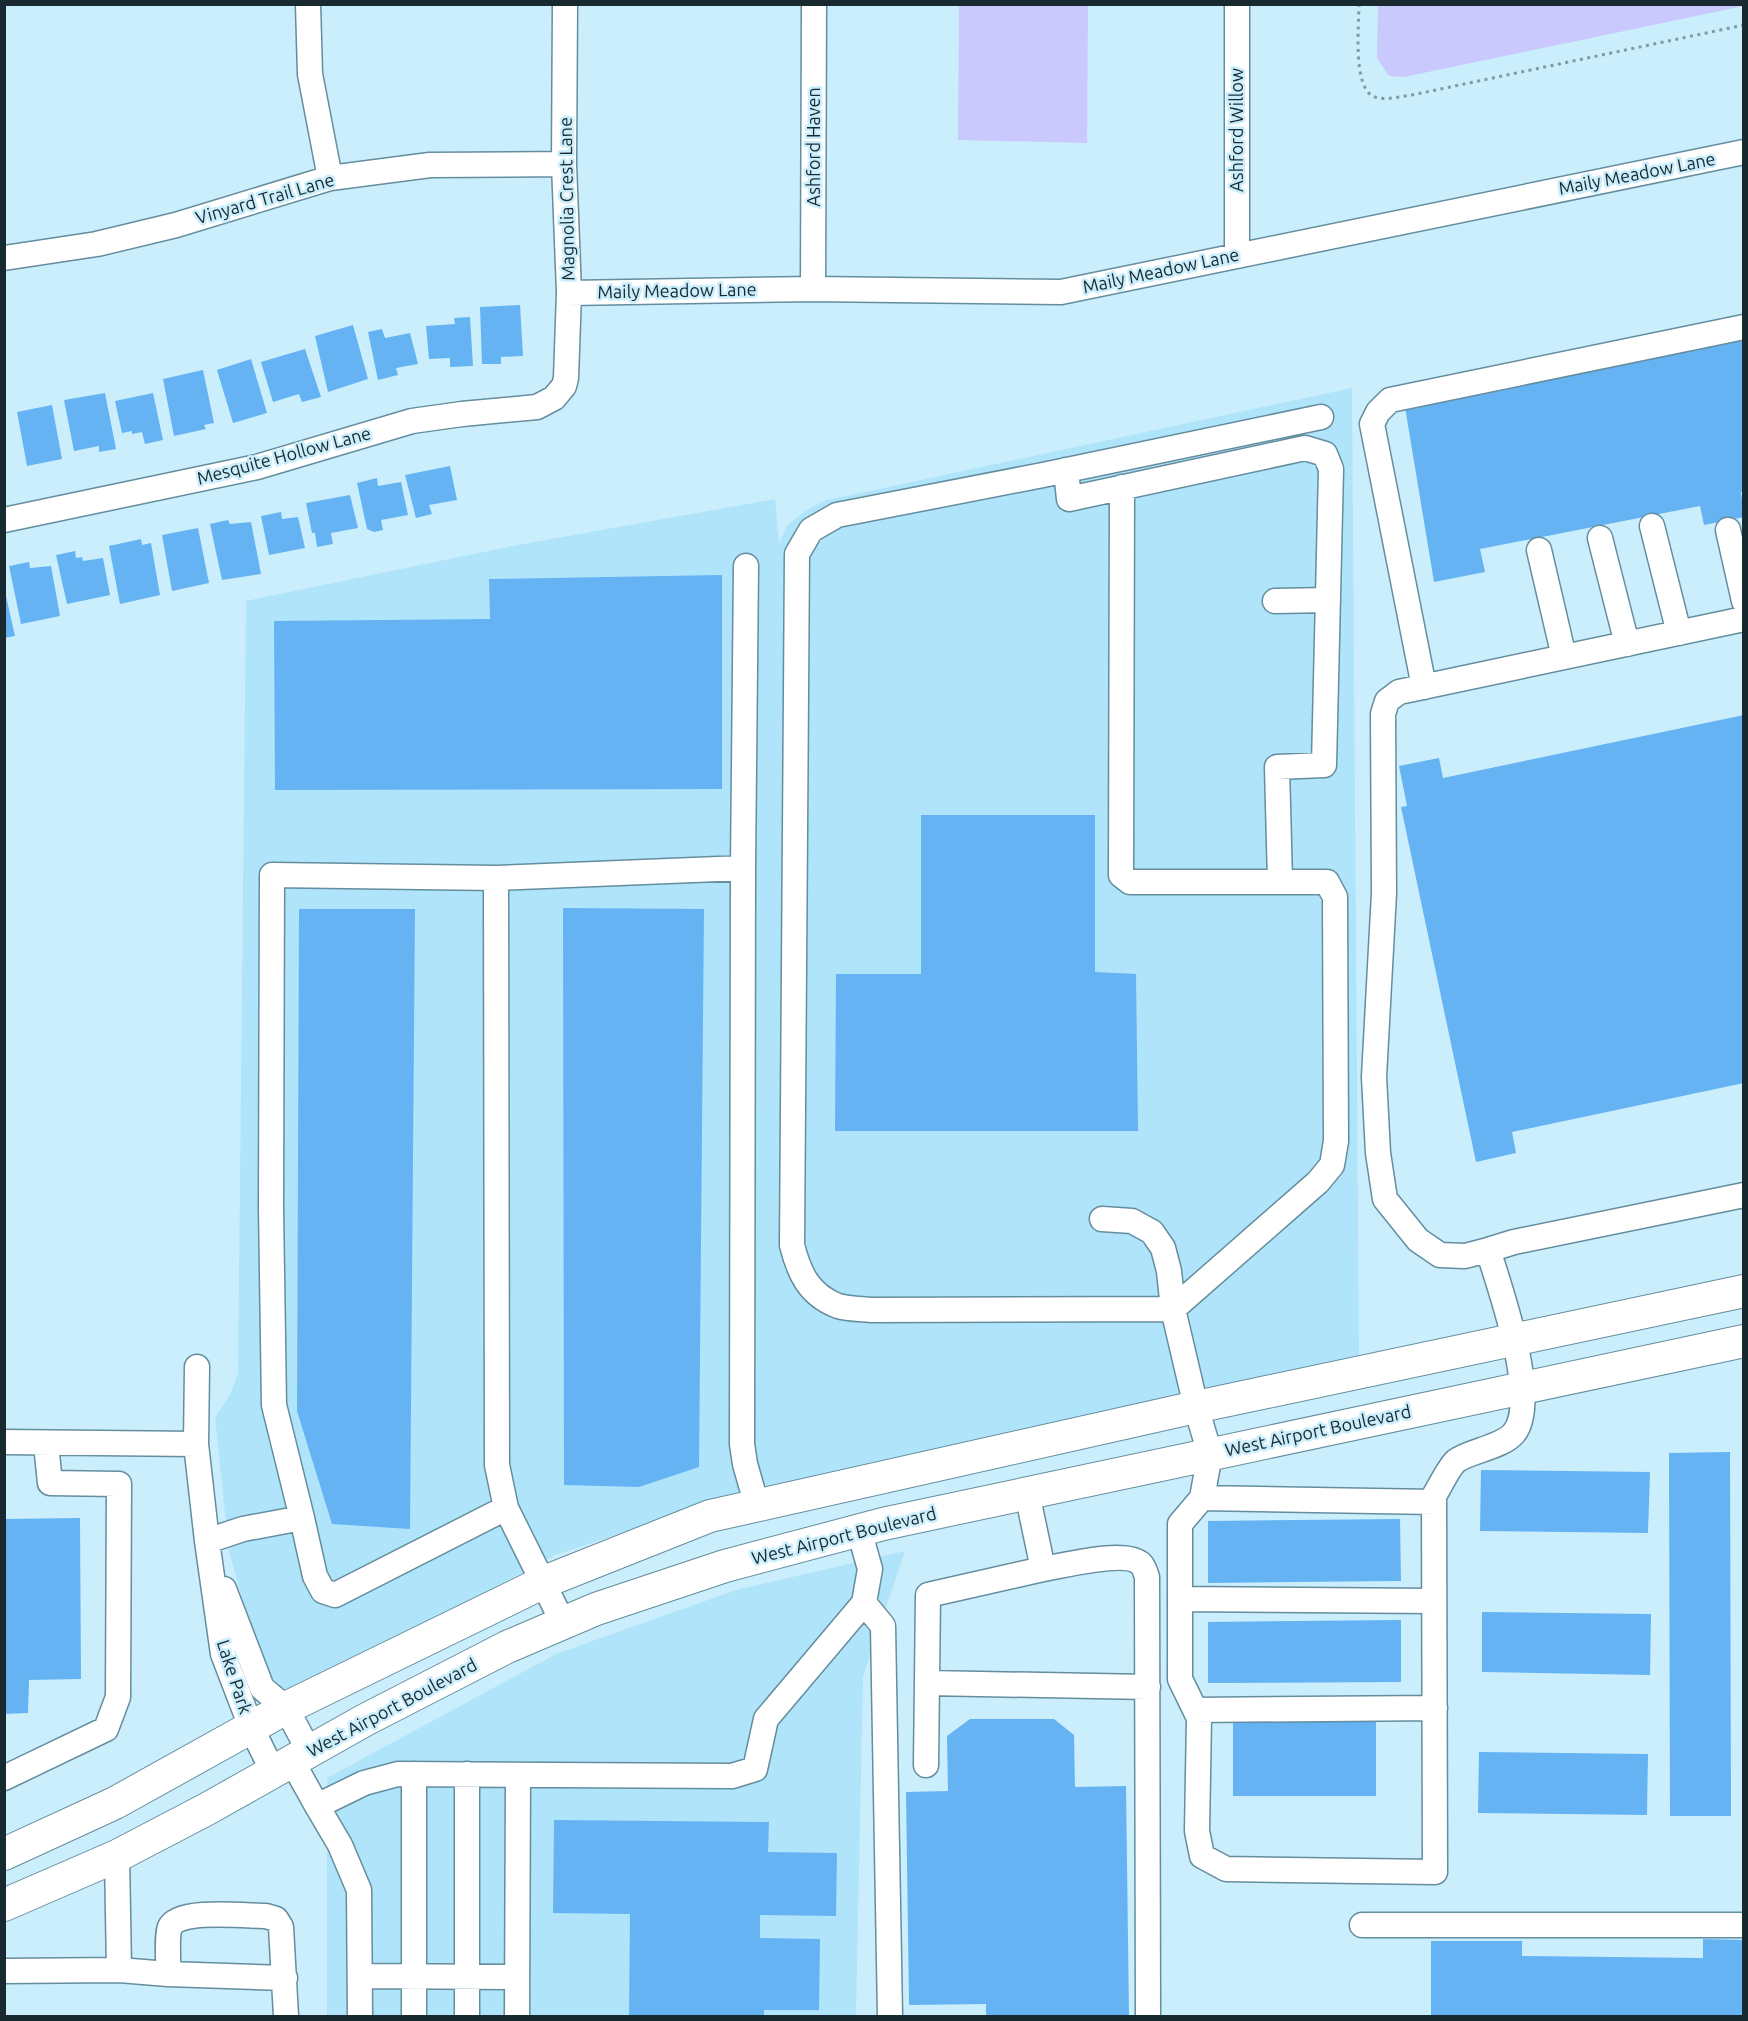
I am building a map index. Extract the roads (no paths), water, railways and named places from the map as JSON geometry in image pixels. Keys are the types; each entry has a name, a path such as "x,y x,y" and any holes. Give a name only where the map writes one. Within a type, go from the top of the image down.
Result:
{"main road":[{"path":"4,1854 115,1803 286,1708 544,1582 710,1516 1196,1407 1743,1291"},
{"name":"West Airport Boulevard","path":"4,1905 117,1856 364,1720 507,1647 596,1609 725,1566 858,1530 1743,1341"}],"street":[{"path":"308,4 310,74 330,178"},
{"name":"Magnolia Crest Lane","path":"559,392 566,378 569,293 564,164 565,4"},
{"name":"Ashford Haven","path":"813,289 814,4"},
{"name":"Ashford Willow","path":"1237,4 1237,255"},
{"name":"Maily Meadow Lane","path":"569,293 813,289 1061,292 1743,152"},
{"name":"Vinyard Trail Lane","path":"4,258 97,244 176,225 330,178 430,165 564,164"},
{"path":"1424,687 1372,424 1378,412 1390,399 1743,327"},
{"name":"Mesquite Hollow Lane","path":"4,520 257,467 412,421 537,407 548,402 559,392"},
{"path":"1122,487 1121,874 1130,882 1327,882 1335,897 1336,1142 1332,1165 1318,1182 1173,1309 871,1310 838,1306 814,1291 799,1271 792,1245 797,554 811,530 837,515 1321,417"},
{"path":"1066,470 1069,499 1305,448 1325,454 1330,469 1324,765 1277,767 1280,882"},
{"path":"1652,526 1679,633"},
{"path":"1728,530 1743,601"},
{"path":"1600,538 1627,644"},
{"path":"1539,550 1564,657"},
{"path":"746,566 742,868 742,1444 757,1506"},
{"path":"1275,601 1328,600"},
{"path":"1743,619 1399,692 1387,701 1383,714 1384,893 1374,1077 1378,1153 1384,1198 1418,1240 1440,1255 1465,1256 1514,1242 1743,1195"},
{"path":"506,1508 336,1595 323,1591 315,1576 274,1405 271,1207 272,875 496,878 742,868"},
{"path":"496,878 497,1465 506,1508 563,1623"},
{"path":"1102,1219 1132,1221 1152,1232 1163,1248 1169,1271 1173,1309 1196,1407 1210,1454 1202,1498 1180,1524 1180,1679 1199,1718 1197,1831 1202,1856 1226,1869 1435,1872 1434,1496 1455,1461 1513,1435 1521,1418 1522,1388 1514,1338 1488,1250"},
{"name":"Lake Park","path":"197,1367 196,1444 223,1654 251,1727 291,1761"},
{"path":"4,1442 196,1444"},
{"path":"4,1778 106,1729 118,1697 119,1484 50,1484 46,1444"},
{"path":"1027,1493 1043,1569"},
{"path":"1202,1498 1434,1502"},
{"path":"207,1541 243,1529 302,1518"},
{"path":"317,1806 364,1783 398,1774 732,1776 755,1769 766,1719 864,1603 870,1569 858,1530"},
{"name":"Lake Park","path":"207,1541 262,1688 286,1708 291,1761"},
{"path":"926,1765 928,1595 1043,1569 1102,1559 1128,1558 1141,1564 1147,1577 1148,2016"},
{"path":"1180,1599 1434,1601"},
{"path":"864,1603 883,1626 890,2016"},
{"path":"927,1683 1148,1686"},
{"path":"1195,1710 1435,1708"},
{"path":"291,1761 340,1845 358,1890 360,2016"},
{"path":"414,1774 414,2016"},
{"path":"467,1774 467,2016"},
{"path":"517,2016 518,1775"},
{"path":"117,1856 119,1970"},
{"path":"168,1974 169,1929 173,1921 188,1915 266,1916 276,1919 281,1927 286,2016"},
{"path":"1362,1925 1743,1925"},
{"path":"4,1971 119,1970 285,1978"},
{"path":"360,1976 517,1977"}]}
